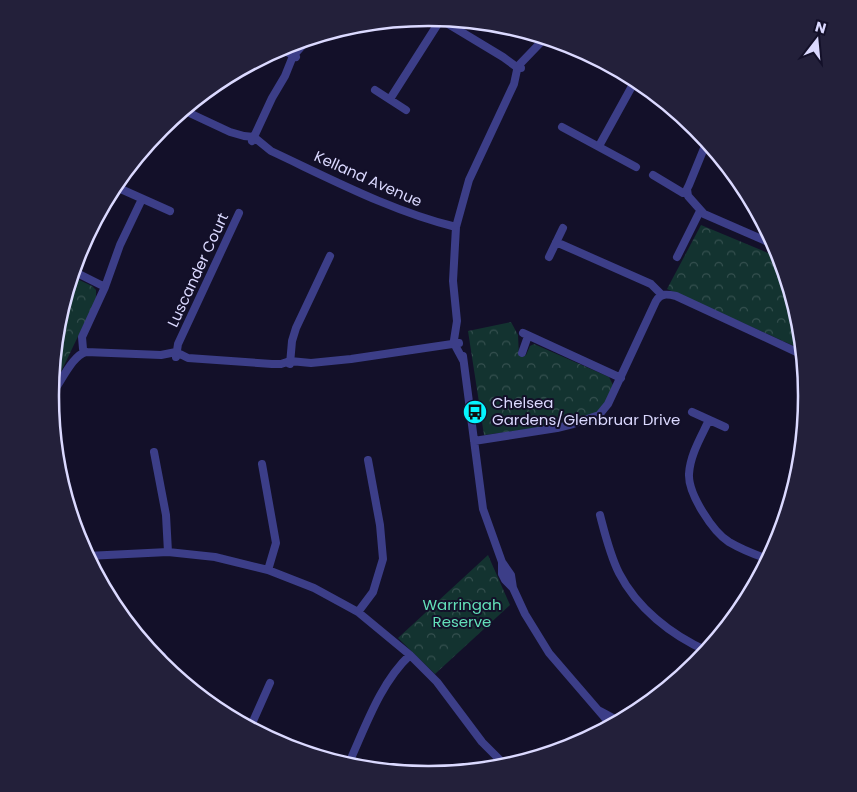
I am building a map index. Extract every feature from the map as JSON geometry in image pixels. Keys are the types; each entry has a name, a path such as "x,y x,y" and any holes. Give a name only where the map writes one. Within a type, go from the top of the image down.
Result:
{"street":[{"path":"390,99 435,26"},
{"path":"453,27 520,67"},
{"path":"540,44 530,60 520,67 518,81 514,84 469,180 456,227 453,281 457,343 463,360 484,509 502,562 504,577 513,588 525,614 549,653 606,720"},
{"path":"253,139 272,98 285,76 291,71 295,56 305,48"},
{"path":"290,53 295,56"},
{"path":"598,146 631,87"},
{"path":"375,90 406,110"},
{"name":"Kelland Avenue","path":"190,113 230,132 236,138 242,140 253,139 259,148 270,151 402,212 456,227"},
{"path":"562,126 636,167"},
{"path":"687,193 688,185 703,149"},
{"path":"653,176 687,193 700,211 708,217 764,240"},
{"path":"122,189 170,211"},
{"path":"85,350 84,331 105,287 120,245 142,198"},
{"path":"677,257 700,211"},
{"name":"Luscander Court","path":"177,354 181,339 239,213"},
{"path":"549,256 563,228"},
{"path":"556,242 650,284 662,295"},
{"path":"290,362 292,341 296,328 330,256"},
{"path":"79,274 105,287"},
{"path":"474,441 558,428 599,415 608,404 656,301 662,295 676,296 795,351"},
{"path":"522,353 526,335 621,378"},
{"path":"290,362 301,367 312,363 457,343"},
{"path":"60,383 68,369 85,350 148,355 161,359 177,354 193,362 202,359 263,364 278,368 290,362"},
{"path":"692,412 725,427"},
{"path":"709,420 694,452 689,472 689,482 694,495 718,534 730,542 762,556"},
{"path":"154,452 166,515 168,552"},
{"path":"358,612 372,592 383,560 380,525 368,460"},
{"path":"262,464 276,543 268,570"},
{"path":"600,514 606,538 620,574 633,593 661,623 680,638 699,647"},
{"path":"96,557 168,552 215,557 268,570 314,588 358,612 410,655 437,682 482,742 499,759"},
{"path":"351,758 384,689 410,655"},
{"path":"253,721 270,683"},
{"path":"600,711 611,717"}],"green space":[{"path":"701,225 769,254 786,300 795,346 667,289"},
{"path":"77,279 96,290 96,299 60,374 66,324"},
{"path":"511,322 518,335 519,356 526,355 530,346 534,344 609,377 613,385 602,409 591,416 562,424 484,435 468,331"},
{"name":"Warringah Reserve","path":"488,555 510,605 435,674 398,638"}],"place":[{"name":"Chelsea Gardens/Glenbruar Drive","path":"475,412"}]}
